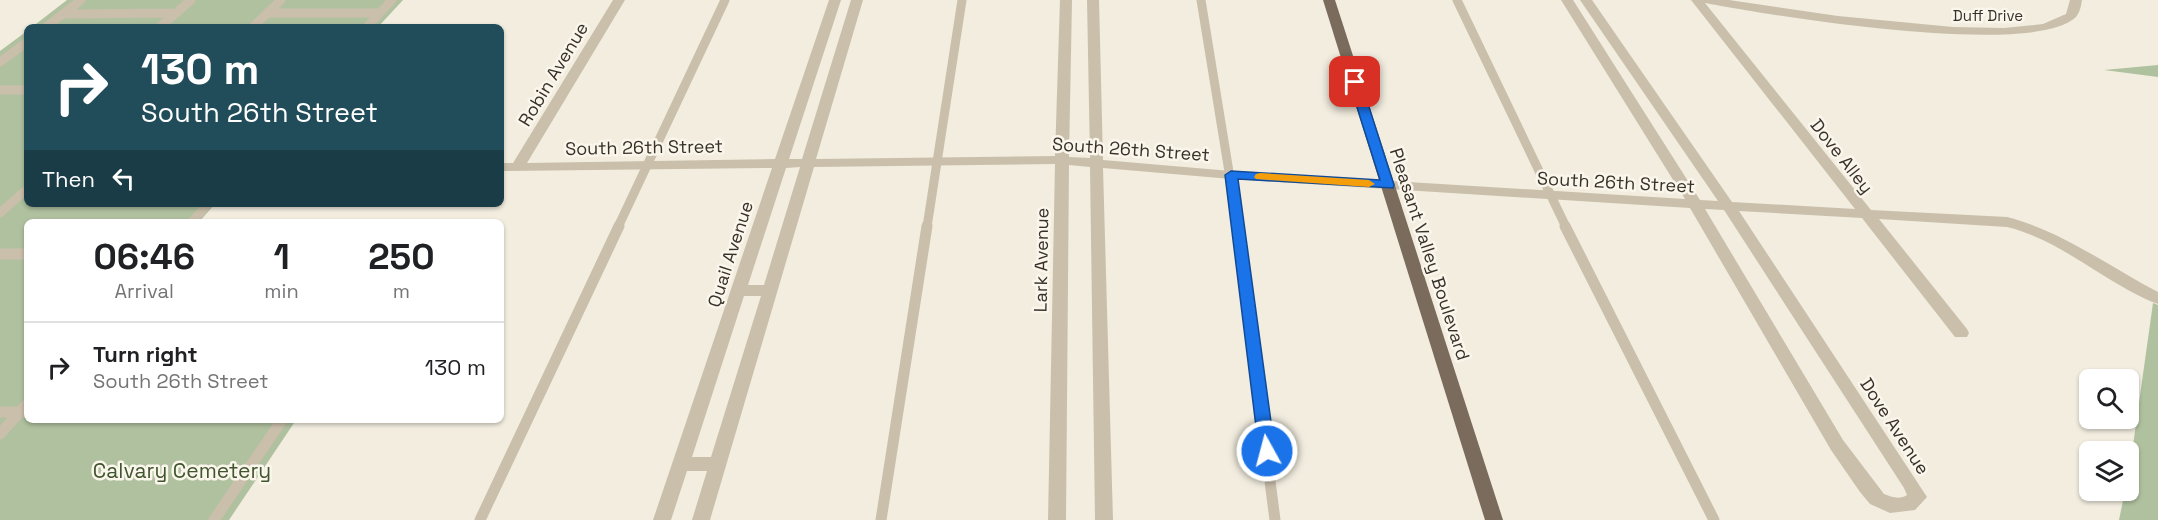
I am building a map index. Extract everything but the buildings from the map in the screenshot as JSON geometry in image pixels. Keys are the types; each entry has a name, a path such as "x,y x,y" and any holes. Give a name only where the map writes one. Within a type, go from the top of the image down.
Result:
{"main road":[{"name":"Pleasant Valley Boulevard","path":"1329,0 1494,520"}],"street":[{"name":"Robin Avenue","path":"518,166 619,0"},
{"name":"Quail Avenue","path":"662,520 835,0"},
{"path":"701,520 857,0"},
{"name":"Lark Avenue","path":"1057,520 1061,160 1066,0"},
{"path":"1093,0 1104,520"},
{"name":"Dove Avenue","path":"1567,0 1695,204 1837,445 1877,499 1890,505 1908,506 1918,497 1728,206 1586,0"},
{"name":"Dove Alley","path":"1697,0 1961,333"},
{"name":"Duff Drive","path":"1707,0 1889,26 1964,31 2019,30 2057,24 2069,18 2075,10 2076,0"},
{"path":"819,47 843,47"},
{"name":"South 26th Street","path":"504,166 1061,160 1231,175 1550,196 2007,222 2033,227 2051,236 2109,273 2158,299"},
{"path":"738,291 770,290"},
{"path":"681,464 718,464"}],"lane":[{"path":"50,24 81,0"},
{"path":"163,24 191,0"},
{"path":"256,24 281,0"},
{"path":"370,24 392,0"},
{"path":"480,520 556,354 725,0"},
{"path":"881,520 962,0"},
{"path":"1201,0 1231,175 1275,520"},
{"path":"1457,0 1550,196 1714,520"},
{"path":"64,14 175,13"},
{"path":"267,13 380,13"},
{"path":"0,62 24,44"},
{"path":"0,90 24,90"},
{"path":"0,213 24,192"},
{"path":"195,219 205,207"},
{"path":"0,254 24,255"},
{"path":"0,412 24,409"},
{"path":"0,434 24,410"},
{"path":"214,520 280,423"}],"green space":[{"path":"67,0 403,0 381,24 36,24"},
{"name":"Calvary Cemetery","path":"24,33 24,207 212,207 202,219 24,219 24,423 294,423 229,520 0,520 0,51"},
{"path":"2158,65 2158,77 2104,70"},
{"path":"2153,303 2158,305 2158,520 2119,520 2123,501 2139,501 2139,441 2134,441 2135,429 2139,429 2139,403"}],"slow traffic":[{"path":"1260,177 1369,184"}],"route":[{"path":"1267,451 1231,175 1388,185 1355,82"}]}
